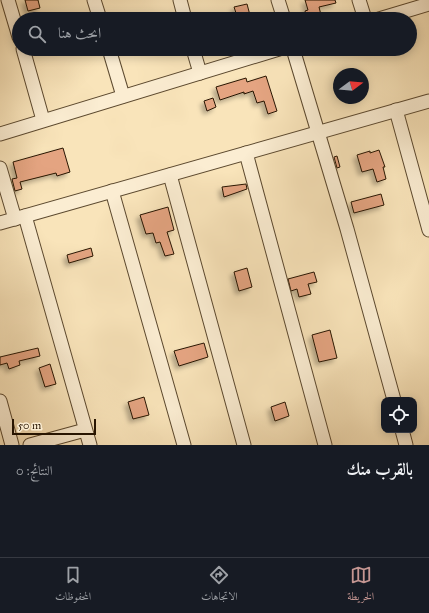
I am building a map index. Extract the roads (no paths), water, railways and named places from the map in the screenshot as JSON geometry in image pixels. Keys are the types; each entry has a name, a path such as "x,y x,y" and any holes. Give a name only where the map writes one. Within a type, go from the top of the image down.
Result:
{"street":[{"path":"8,0 12,13"},
{"path":"94,0 98,12"},
{"path":"180,0 183,12"},
{"path":"278,0 282,12"},
{"path":"359,0 363,12"},
{"path":"402,12 429,4"},
{"path":"25,56 43,120"},
{"path":"111,56 123,96"},
{"path":"195,56 200,73"},
{"path":"0,134 256,56"},
{"path":"295,56 347,229 393,397"},
{"path":"0,223 429,101"},
{"path":"396,110 429,230"},
{"path":"246,153 325,445"},
{"path":"0,168 20,218 90,445"},
{"path":"170,175 244,445"},
{"path":"112,191 184,445"},
{"path":"0,400 12,445"},
{"path":"30,445 85,430"},
{"path":"403,433 406,445"}]}
